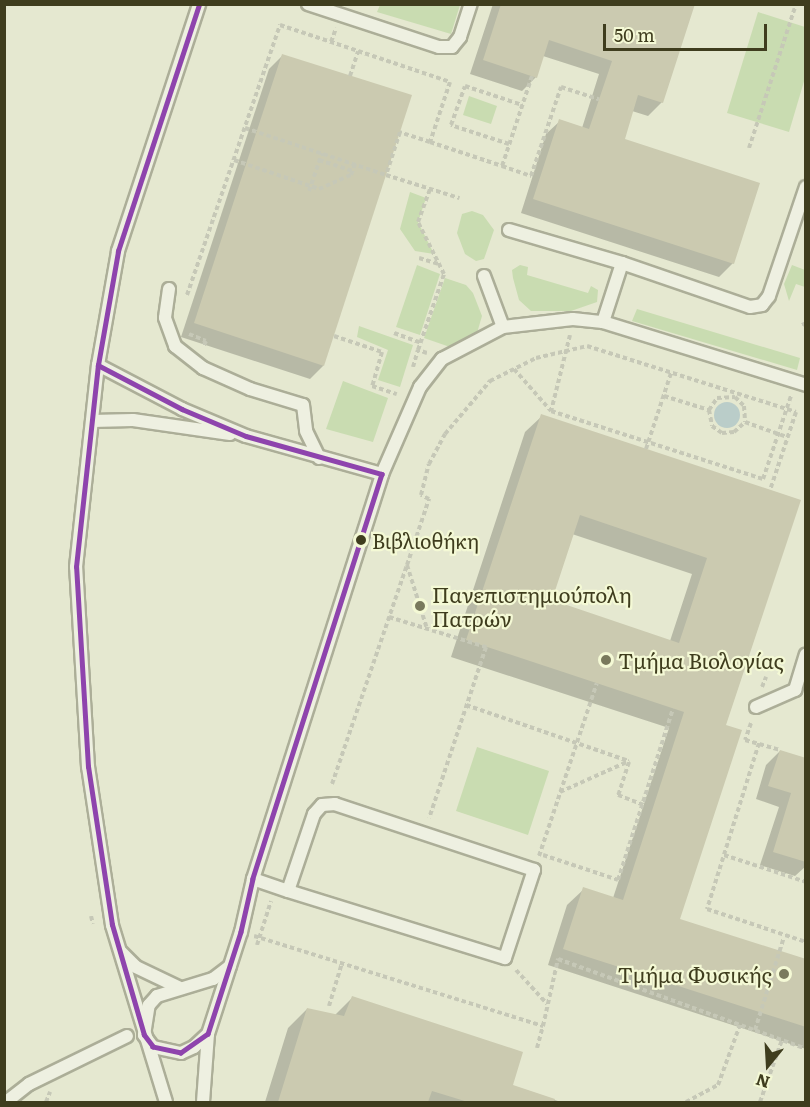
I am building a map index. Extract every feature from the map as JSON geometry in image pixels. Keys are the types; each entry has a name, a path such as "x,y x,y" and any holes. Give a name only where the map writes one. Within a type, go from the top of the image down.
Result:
{"lane":[{"path":"166,1102 112,925 88,767 80,666 76,567 98,365 118,251 199,4"},
{"path":"308,4 333,9 439,48 452,46 460,37 471,4"},
{"path":"508,230 622,263 750,307 762,305 770,296 806,187"},
{"path":"603,322 622,263"},
{"path":"484,276 503,327"},
{"path":"169,289 165,318 175,346 203,368 250,389 303,405 306,431 319,458"},
{"path":"203,1102 208,1034 241,932 253,879 382,474 420,387 442,359 503,327 573,319 603,322 802,383"},
{"path":"98,365 182,409 246,436 382,474"},
{"path":"92,421 133,420 246,436"},
{"path":"756,707 795,690 806,655"},
{"path":"253,879 288,891 505,958 534,870 334,804 322,805 314,814 288,891"},
{"path":"120,951 136,968 178,987"},
{"path":"208,1034 194,1047 181,1053 153,1047 144,1035 149,1005 157,996 178,987 213,979 230,966"},
{"path":"6,1102 29,1084 127,1036"}],"path":[{"path":"749,148 796,4"},
{"path":"186,299 280,25 450,82 430,142"},
{"path":"331,42 334,33"},
{"path":"350,76 358,51"},
{"path":"502,166 532,76"},
{"path":"509,144 451,125 465,86 522,105"},
{"path":"386,175 400,132 531,176 561,87 599,99"},
{"path":"244,128 459,198"},
{"path":"310,188 322,153"},
{"path":"234,160 318,189 351,175 355,164"},
{"path":"319,160 352,171"},
{"path":"412,369 444,274 418,222 430,189"},
{"path":"419,258 439,265"},
{"path":"551,411 573,319"},
{"path":"394,333 421,343"},
{"path":"334,336 382,352 372,386 397,394"},
{"path":"332,784 429,499 422,495 429,464 445,434 489,381 514,369 587,346 786,410 796,411 770,490"},
{"path":"418,350 442,359"},
{"path":"514,369 551,411 764,479 786,410 802,383"},
{"path":"646,449 671,373"},
{"path":"664,396 709,410"},
{"path":"735,397 744,406 745,422 734,432 722,433 712,426 709,410 717,398 735,397"},
{"path":"745,422 787,437"},
{"path":"407,565 427,629"},
{"path":"389,617 486,647 424,834"},
{"path":"534,870 597,683"},
{"path":"466,705 629,761"},
{"path":"540,854 618,880 673,709"},
{"path":"759,743 707,909 806,942"},
{"path":"629,761 618,795 644,805"},
{"path":"560,792 629,761"},
{"path":"724,855 806,882"},
{"path":"256,948 275,886"},
{"path":"241,932 543,1026"},
{"path":"755,1030 784,936"},
{"path":"505,958 548,1004"},
{"path":"537,1048 558,959 806,1049"},
{"path":"329,1006 342,963"},
{"path":"686,1102 718,1085 740,1025"},
{"path":"760,1102 782,1040"}],"green space":[{"path":"380,4 460,5 451,34 377,12"},
{"path":"758,12 805,27 805,78 789,132 727,113"},
{"path":"469,96 497,106 491,124 463,115"},
{"path":"410,192 426,198 418,222 434,254 415,251 400,229"},
{"path":"472,211 483,215 494,230 484,259 476,261 465,254 457,233 462,214"},
{"path":"417,265 440,274 420,335 396,327"},
{"path":"520,265 528,267 527,275 588,293 591,286 598,290 597,302 571,311 531,311 519,300 513,278 512,270"},
{"path":"792,265 805,270 805,287 796,284 789,301 784,284"},
{"path":"445,278 466,285 473,293 482,316 477,333 450,347 424,338"},
{"path":"637,309 800,358 797,370 632,321"},
{"path":"359,326 413,345 400,387 378,380 388,350 357,337"},
{"path":"343,381 388,398 373,442 326,429"},
{"path":"477,747 549,771 528,835 456,811"}],"shaded area":[{"path":"727,402 736,406 740,415 736,424 727,428 718,424 714,415 718,406"}],"building":[{"path":"501,4 695,4 663,103 638,95 625,139 760,183 734,264 533,199 559,119 589,129 612,61 549,40 537,78 483,60"},
{"path":"282,54 412,95 324,366 194,323"},
{"path":"541,414 801,500 726,725 742,730 680,919 806,959 806,1027 563,949 583,887 623,900 684,712 466,640","holes":["580,515 707,558 679,643 552,600"]},
{"path":"780,750 806,758 806,862 773,852 791,793 768,786"},
{"path":"352,996 523,1052 513,1085 555,1099 554,1102 468,1102 432,1091 428,1102 278,1102 307,1008 344,1016"}],"transit line":[{"path":"98,365 118,251 199,4"},
{"path":"98,365 182,409 246,436 382,474 253,879 241,932 208,1034 181,1053 153,1047 144,1035 112,925 88,767 76,567 98,365"}],"place":[{"name":"Βιβλιοθήκη","path":"361,540"},
{"name":"Πανεπιστημιούπολη Πατρών","path":"420,606"},
{"name":"Τμήμα Βιολογίας","path":"606,660"},
{"name":"Τμήμα Φυσικής","path":"784,974"}]}
